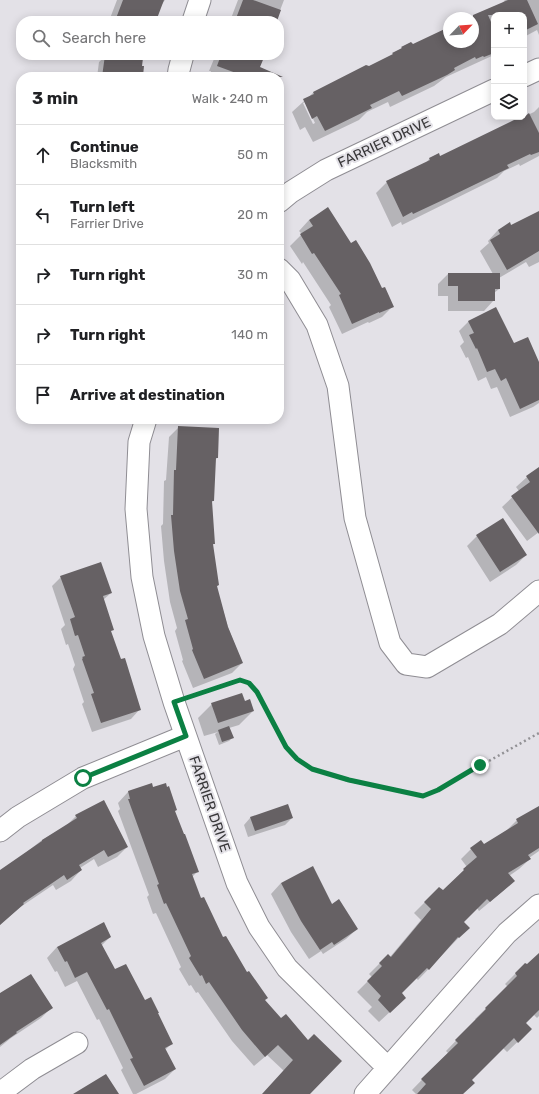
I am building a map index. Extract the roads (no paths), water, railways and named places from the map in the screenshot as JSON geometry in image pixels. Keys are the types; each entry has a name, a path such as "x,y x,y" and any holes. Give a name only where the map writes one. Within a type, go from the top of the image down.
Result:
{"street":[{"path":"195,16 200,0"},
{"path":"178,72 181,60"},
{"path":"527,75 539,69"},
{"name":"FARRIER DRIVE","path":"284,198 326,170 491,91"},
{"path":"284,274 290,280 317,325 338,386 355,518 390,643 406,664 426,667 500,624 539,591"},
{"name":"FARRIER DRIVE","path":"145,424 140,442 136,509 142,577 154,636 174,702 237,883 259,927 287,968 388,1068"},
{"path":"0,831 18,817 83,778 186,736"},
{"path":"365,1094 507,933 539,905"},
{"path":"0,1093 32,1068 78,1043"}]}
